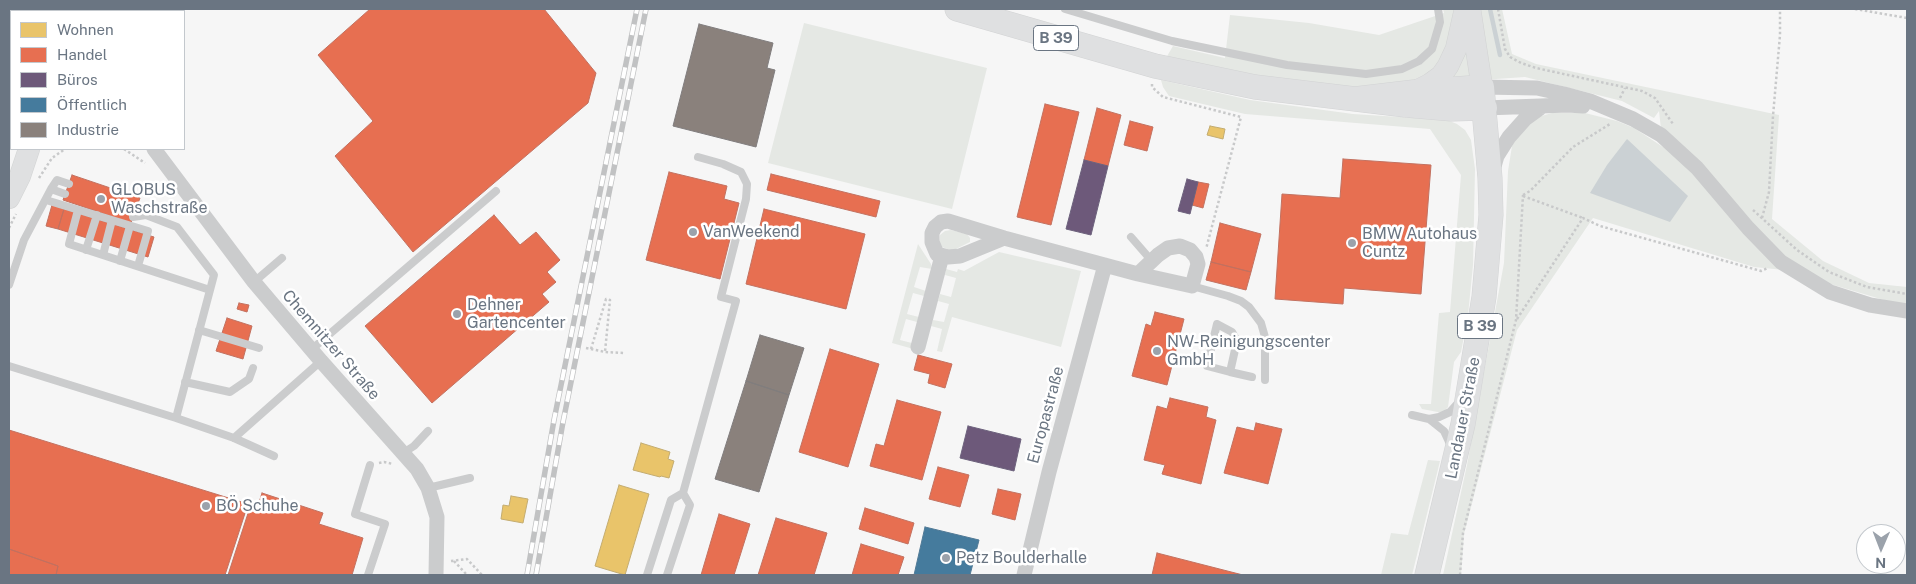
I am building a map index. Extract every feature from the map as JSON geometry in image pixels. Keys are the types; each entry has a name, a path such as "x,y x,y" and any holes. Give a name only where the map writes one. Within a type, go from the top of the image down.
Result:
{"main road":[{"name":"B 39","path":"957,9 1155,66 1255,87 1452,109 1484,98"},
{"path":"1414,92 1441,76 1448,66 1456,49 1465,9"},
{"path":"1470,9 1484,98"},
{"name":"B 39","path":"1355,99 1414,92 1484,98"},
{"name":"Landauer Straße","path":"1427,575 1453,472 1470,386 1478,342 1488,261 1491,216 1484,98"},
{"path":"9,198 20,176 29,150"},
{"path":"20,176 51,150"}],"street":[{"path":"1484,98 1537,88 1581,99 1634,118 1662,135 1697,168 1748,228 1781,262 1830,292 1870,306 1907,311"},
{"path":"1484,98 1543,106 1568,105 1615,111"},
{"path":"1490,178 1497,156 1509,137 1524,120 1543,106"},
{"name":"Chemnitzer Straße","path":"156,150 254,282 316,356 417,469 428,488 437,517 436,575"},
{"path":"1004,238 960,256 942,256 934,248 932,233 935,227 942,222 948,221 1138,274 1192,286 1198,264 1196,257 1190,250 1180,246 1168,248 1151,260 1138,274"},
{"path":"918,347 942,256"},
{"name":"Europastraße","path":"1024,575 1049,472 1105,265"}],"lane":[{"path":"1065,9 1172,42 1287,65 1366,74 1402,69 1419,61 1432,49 1440,22 1438,9"},
{"path":"648,575 671,500 683,493 736,301 721,296 746,199 747,184 741,172 723,164 698,157"},
{"path":"9,285 24,240 51,189 57,180 69,184"},
{"path":"51,189 65,194"},
{"path":"234,438 316,356 496,191"},
{"path":"46,200 148,231 138,266"},
{"path":"136,207 146,215 178,227 214,275 176,418"},
{"path":"78,210 69,244 210,290"},
{"path":"133,217 146,215"},
{"path":"86,250 96,216"},
{"path":"103,255 112,220"},
{"path":"120,260 130,226"},
{"path":"1131,237 1151,260"},
{"path":"254,282 282,258"},
{"path":"1192,286 1228,296 1249,307 1261,323 1265,337 1265,380"},
{"path":"1230,372 1237,341 1232,332 1217,324 1208,366 1230,372 1252,377"},
{"path":"199,330 259,348"},
{"path":"9,366 176,418 234,438 274,456"},
{"path":"185,382 230,392 249,379 253,368"},
{"path":"1412,415 1429,419 1450,412 1470,386"},
{"path":"1429,419 1447,436 1453,472"},
{"path":"403,452 414,446 428,430"},
{"path":"368,575 385,524 355,514 370,465"},
{"path":"428,488 470,478"},
{"path":"667,575 690,505 683,493"}],"path":[{"path":"1748,228 1762,218 1769,192 1780,35 1780,9"},
{"path":"1856,9 1907,18"},
{"path":"1155,66 1152,88 1162,97 1241,117 1208,246 1198,264"},
{"path":"1523,195 1530,191 1573,147 1609,125 1625,88"},
{"path":"1523,195 1600,226 1761,271 1781,262"},
{"path":"1460,575 1463,533 1516,320 1523,195"},
{"path":"1516,320 1583,218"},
{"path":"591,349 606,299 610,300 606,352"},
{"path":"586,348 624,353"},
{"path":"467,559 482,575"},
{"path":"454,561 467,575"}],"shaded area":[{"path":"1443,9 1502,9 1512,54 1536,64 1779,115 1772,219 1823,261 1869,283 1907,287 1907,307 1784,270 1754,267 1593,218 1517,330 1464,534 1461,575 1443,575 1467,465 1504,263 1508,171 1512,146 1521,129 1534,118 1552,113 1585,113 1617,121 1634,128 1663,147 1659,111 1654,118 1622,101 1525,77 1366,88 1306,85 1166,58 1173,46 1225,58 1230,15 1309,23 1379,35 1444,13"},
{"path":"804,23 987,68 952,209 768,163"},
{"path":"1161,80 1250,100 1353,114 1447,120 1465,130 1471,140 1475,169 1473,265 1468,315 1461,352 1454,362 1448,407 1443,413 1422,409 1419,404 1431,404 1439,313 1450,312 1461,175 1430,129 1245,114 1169,96"},
{"path":"1627,139 1688,196 1670,222 1590,193 1607,165"},
{"path":"951,230 967,234 970,242 954,250 942,247 939,242 940,235 945,231"},
{"path":"918,244 931,264 932,269 920,267 914,287 926,291 924,296 913,293 907,314 919,317 917,322 906,319 900,340 912,343 917,350 892,343"},
{"path":"999,252 1081,271 1061,347 952,317 942,352 937,351 942,329 931,326 933,320 944,322 949,304 938,301 940,294 951,297 956,278 945,275 946,269 957,272 958,269 964,271"},
{"path":"1428,460 1440,461 1412,575 1381,575 1391,533 1408,535"}],"building: Wohnen":[{"path":"1210,126 1225,129 1223,139 1207,135"},
{"path":"641,443 670,452 668,459 674,461 669,478 633,470"},
{"path":"619,485 649,494 625,575 595,566"},
{"path":"511,496 528,499 523,523 501,519 503,505 509,506"}],"building: Handel":[{"path":"91,9 135,10 92,10"},
{"path":"370,9 544,9 596,73 588,103 413,252 335,156 373,121 318,55"},
{"path":"1045,104 1079,112 1051,225 1017,217"},
{"path":"1097,108 1121,115 1108,166 1084,160"},
{"path":"1130,121 1153,127 1147,151 1124,145"},
{"name":"BMW Autohaus Cuntz","path":"1343,159 1431,165 1421,294 1344,288 1343,304 1275,299 1282,194 1340,198"},
{"name":"VanWeekend","path":"669,172 727,186 724,199 739,203 720,279 646,260"},
{"path":"771,174 880,201 876,217 767,190"},
{"name":"GLOBUS Waschstraße","path":"72,175 140,198 131,223 63,200"},
{"path":"1198,182 1209,184 1203,208 1192,205"},
{"path":"52,205 64,209 58,229 46,226"},
{"path":"64,209 154,237 148,257 58,229"},
{"path":"764,209 865,234 846,309 746,284"},
{"name":"Dehner Gartencenter","path":"494,215 520,245 536,232 560,260 547,272 556,282 542,294 549,302 432,403 365,326"},
{"path":"1220,223 1261,234 1251,272 1211,262"},
{"path":"1211,262 1251,272 1246,290 1206,280"},
{"path":"239,303 249,305 247,312 237,309"},
{"name":"NW-Reinigungscenter GmbH","path":"1155,312 1184,319 1167,385 1132,376 1146,324 1151,326"},
{"path":"227,318 252,326 243,359 216,351"},
{"path":"830,349 879,364 848,467 799,452"},
{"path":"918,355 952,364 945,388 928,383 930,374 914,370"},
{"path":"1170,398 1208,407 1206,417 1216,420 1201,484 1162,474 1165,465 1144,460 1157,406 1167,409"},
{"path":"897,400 941,412 922,480 870,466 876,444 884,446"},
{"path":"1256,423 1282,429 1268,484 1224,473 1237,427 1254,431"},
{"path":"9,430 248,504 225,575 56,575 58,566 9,549"},
{"path":"938,467 969,475 960,507 929,499"},
{"path":"998,489 1021,494 1015,520 992,514"},
{"path":"262,493 323,513 319,524 363,538 352,575 228,575 251,504 258,506"},
{"path":"865,508 914,523 908,544 859,529"},
{"path":"719,514 750,524 734,575 701,575"},
{"path":"776,518 827,533 814,575 758,575"},
{"path":"861,544 904,557 898,575 852,575"},
{"path":"9,549 58,566 56,575 9,575"},
{"path":"1157,553 1243,575 1152,575"}],"building: Büros":[{"path":"1084,160 1108,166 1091,235 1066,229"},
{"path":"1187,179 1198,182 1190,214 1178,211"},
{"path":"968,426 1021,439 1014,471 960,458"}],"building: Öffentlich":[{"name":"Petz Boulderhalle","path":"925,527 979,540 970,575 914,575"}],"building: Industrie":[{"path":"699,24 773,43 767,68 775,70 756,147 673,126"},
{"path":"760,335 804,348 789,395 746,381"},
{"path":"746,381 789,395 759,492 715,479"}],"waterway":[{"path":"1490,9 1500,55"}],"railway":[{"path":"527,575 554,420 637,9"},
{"path":"536,575 563,422 646,9"}],"place":[{"name":"GLOBUS Waschstraße","path":"101,199"},
{"name":"VanWeekend","path":"693,232"},
{"name":"BMW Autohaus Cuntz","path":"1352,243"},
{"name":"Dehner Gartencenter","path":"457,314"},
{"name":"NW-Reinigungscenter GmbH","path":"1157,351"},
{"name":"BÖ Schuhe","path":"206,506"},
{"name":"Petz Boulderhalle","path":"946,558"}]}
